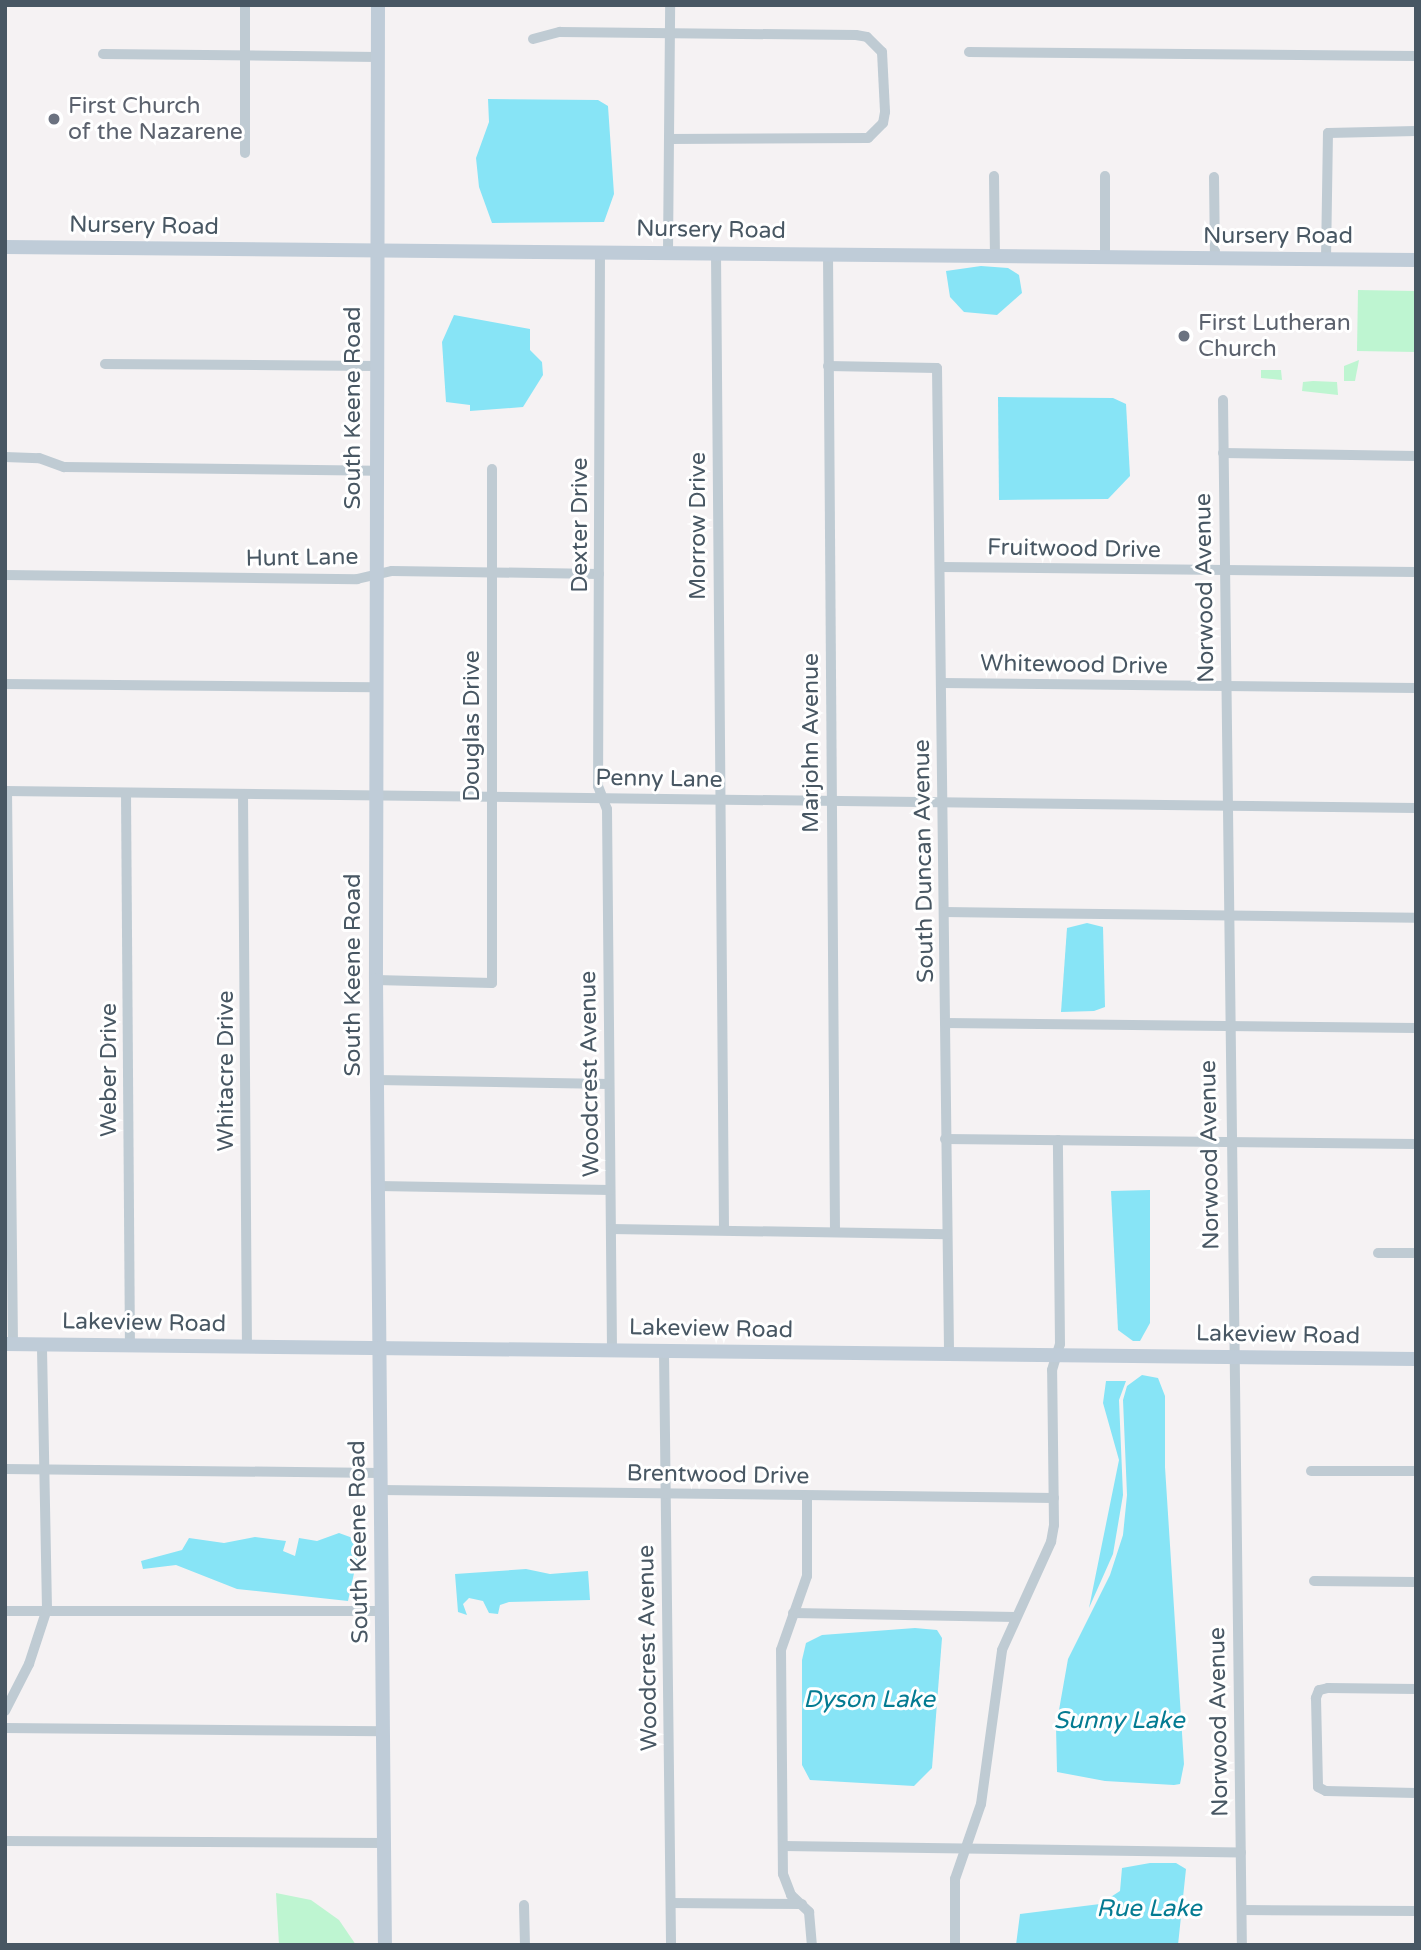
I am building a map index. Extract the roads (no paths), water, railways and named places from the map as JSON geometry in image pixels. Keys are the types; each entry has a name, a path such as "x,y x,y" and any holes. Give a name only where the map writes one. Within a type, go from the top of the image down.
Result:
{"street":[{"path":"245,5 245,153"},
{"name":"South Keene Road","path":"378,5 375,795 385,1945"},
{"path":"668,252 670,5"},
{"path":"533,39 560,32 856,35 877,44 884,61 883,123 877,131 855,141 669,139"},
{"path":"969,52 1416,56"},
{"path":"103,54 378,57"},
{"path":"1326,259 1328,133 1416,131"},
{"path":"994,176 995,256"},
{"path":"1104,176 1105,257"},
{"path":"1214,177 1214,258"},
{"name":"Nursery Road","path":"5,247 1416,260"},
{"name":"Dexter Drive","path":"600,252 598,786 603,798"},
{"name":"Morrow Drive","path":"716,253 718,799 724,1230"},
{"name":"Marjohn Avenue","path":"828,254 835,1232"},
{"path":"105,364 376,366"},
{"name":"South Duncan Avenue","path":"828,366 937,368 942,567 949,1354"},
{"name":"Norwood Avenue","path":"1223,400 1228,1026 1242,1945"},
{"path":"1223,453 1416,456"},
{"path":"5,457 39,458 64,467 376,471"},
{"name":"Douglas Drive","path":"376,980 492,983 492,469"},
{"name":"Fruitwood Drive","path":"942,567 1416,572"},
{"name":"Hunt Lane","path":"5,575 358,579 392,571 599,574"},
{"name":"Whitewood Drive","path":"942,683 1416,688"},
{"path":"5,684 375,687"},
{"path":"6,791 9,1344"},
{"name":"Penny Lane","path":"6,791 1416,808"},
{"name":"Weber Drive","path":"126,793 130,1346"},
{"name":"Whitacre Drive","path":"243,794 247,1347"},
{"name":"Woodcrest Avenue","path":"603,798 607,809 612,1350"},
{"path":"944,912 1416,918"},
{"path":"945,1023 1416,1028"},
{"path":"377,1080 609,1084"},
{"path":"945,1139 1416,1144"},
{"path":"954,1945 956,1879 981,1804 995,1677 1016,1617 1051,1542 1054,1498 1052,1370 1060,1344 1058,1140"},
{"path":"378,1186 610,1190"},
{"path":"611,1229 947,1234"},
{"path":"1378,1253 1416,1253"},
{"name":"Lakeview Road","path":"9,1344 1416,1359"},
{"path":"5,1711 29,1664 47,1609 42,1345"},
{"name":"Woodcrest Avenue","path":"664,1352 671,1945"},
{"path":"5,1469 381,1473"},
{"path":"1311,1471 1416,1471"},
{"name":"Brentwood Drive","path":"381,1490 1054,1498"},
{"path":"807,1496 807,1576 781,1650 783,1846 786,1886 812,1920 812,1945"},
{"path":"1314,1581 1416,1582"},
{"path":"5,1611 383,1611"},
{"path":"793,1613 1016,1617"},
{"path":"1416,1689 1319,1690 1318,1787 1326,1791 1416,1793"},
{"path":"5,1728 384,1731"},
{"path":"5,1841 384,1843"},
{"path":"783,1846 1241,1852"},
{"path":"671,1903 802,1904"},
{"path":"524,1905 525,1945"},
{"path":"1242,1910 1416,1911"}],"water":[{"path":"488,99 598,100 608,106 614,194 604,222 492,223 479,187 476,158 489,122"},
{"path":"981,266 1008,268 1019,275 1022,293 997,315 964,312 950,297 946,271"},
{"path":"454,315 530,329 530,350 542,362 543,375 523,407 470,411 470,405 446,402 442,342"},
{"path":"998,397 1113,398 1126,404 1130,476 1108,499 999,500"},
{"path":"1087,923 1103,927 1105,1007 1094,1011 1061,1012 1067,928"},
{"path":"1150,1190 1150,1323 1140,1341 1133,1341 1118,1330 1111,1191"},
{"name":"Sunny Lake","path":"1142,1375 1158,1378 1165,1396 1165,1467 1184,1764 1180,1784 1174,1785 1105,1781 1057,1772 1056,1727 1068,1659 1110,1575 1123,1535 1127,1495 1123,1400 1127,1386"},
{"path":"1106,1381 1126,1381 1119,1400 1123,1495 1113,1554 1089,1608 1119,1460 1103,1403"},
{"path":"339,1533 361,1541 348,1601 237,1589 176,1565 143,1569 141,1561 182,1550 189,1538 224,1543 255,1537 286,1541 283,1551 295,1556 299,1538 317,1541"},
{"path":"526,1569 550,1574 588,1571 590,1600 509,1602 500,1605 498,1614 489,1613 483,1601 469,1598 463,1604 467,1615 458,1612 455,1574"},
{"name":"Dyson Lake","path":"915,1628 937,1630 942,1638 932,1768 914,1786 810,1780 802,1765 802,1660 806,1643 822,1635"},
{"name":"Rue Lake","path":"1150,1863 1176,1863 1186,1869 1178,1945 1016,1945 1020,1914 1100,1904 1120,1891 1122,1868"}],"place":[{"name":"First Church of the Nazarene","path":"54,119"},
{"name":"First Lutheran Church","path":"1184,336"}]}
